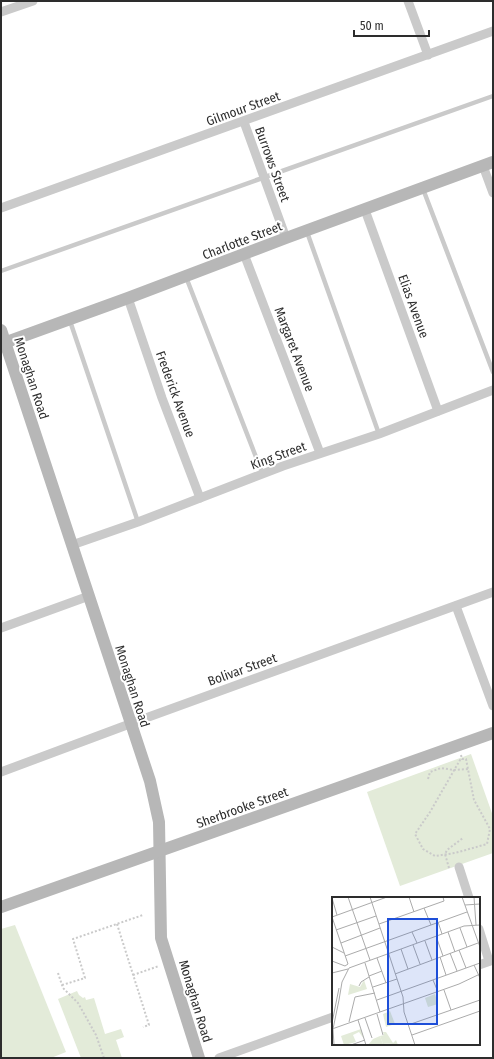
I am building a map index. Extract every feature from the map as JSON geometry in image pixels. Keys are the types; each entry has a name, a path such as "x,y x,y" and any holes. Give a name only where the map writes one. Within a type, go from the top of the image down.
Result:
{"main road":[{"name":"Charlotte Street","path":"3,344 488,164"},
{"name":"Monaghan Road","path":"1,330 3,344 72,545 150,781 159,822 161,938 199,1058"},
{"name":"Sherbrooke Street","path":"1,907 493,733"}],"street":[{"path":"1,12 33,1"},
{"path":"408,1 428,55"},
{"name":"Gilmour Street","path":"1,208 244,122 493,31"},
{"name":"Burrows Street","path":"244,122 286,238"},
{"path":"488,164 493,193"},
{"name":"Elias Avenue","path":"365,210 438,411"},
{"name":"Margaret Avenue","path":"244,254 320,453"},
{"name":"Frederick Avenue","path":"128,298 162,398 200,498"},
{"name":"King Street","path":"72,545 138,522 320,453 379,434 493,390"},
{"name":"Bolivar Street","path":"1,772 493,592"},
{"path":"1,628 89,596"},
{"path":"456,606 493,706"},
{"path":"455,869 469,897"},
{"path":"480,932 491,961 480,965"},
{"path":"219,1058 332,1017"}],"lane":[{"path":"1,271 493,96"},
{"path":"423,189 493,372"},
{"path":"306,231 379,434"},
{"path":"186,276 263,474"},
{"path":"70,320 138,522"}],"path":[{"path":"461,755 462,759"},
{"path":"462,759 466,759 474,800 490,829 487,844 455,853 435,856 423,849 415,834 462,759"},
{"path":"428,779 430,772 441,768 454,770 468,769"},
{"path":"444,854 463,838"},
{"path":"444,854 455,869"},
{"path":"62,985 85,978 73,939 143,915"},
{"path":"117,924 149,1026 143,1028"},
{"path":"133,975 159,966"},
{"path":"58,973 63,988 78,1003 96,1035 104,1058"}],"green space":[{"path":"471,754 493,816 493,853 400,886 367,792"},
{"path":"15,925 66,1052 51,1058 1,1058 1,929"},
{"path":"77,991 83,998 85,997 86,1000 94,998 105,1034 121,1029 124,1037 116,1040 122,1058 81,1058 58,999"}]}
